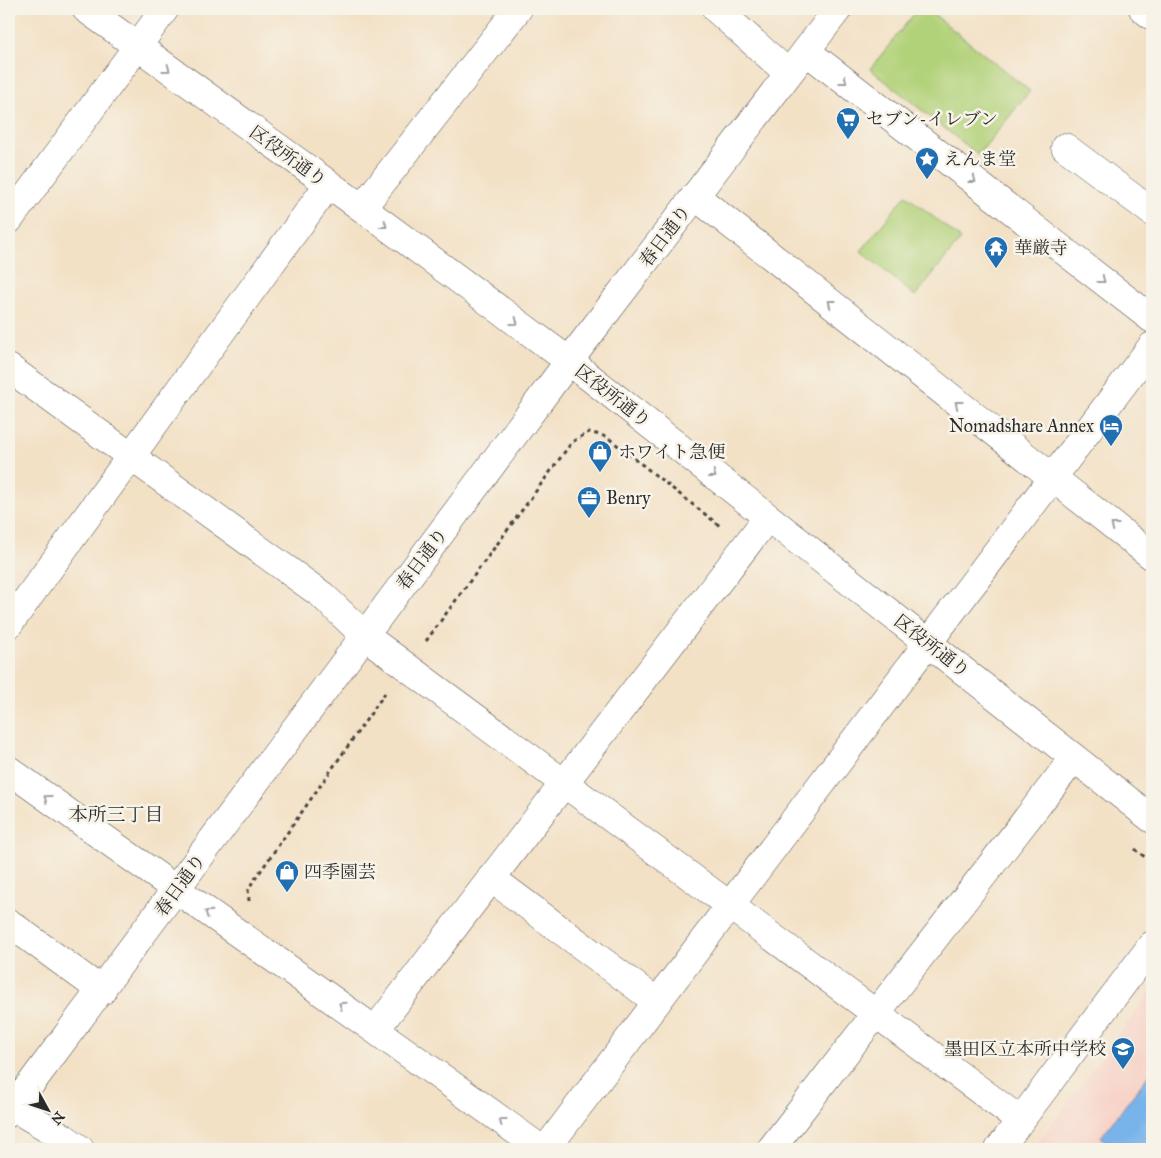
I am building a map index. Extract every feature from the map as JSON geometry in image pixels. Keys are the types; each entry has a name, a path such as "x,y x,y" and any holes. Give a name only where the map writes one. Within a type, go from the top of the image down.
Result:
{"street":[{"name":"区役所通り","path":"86,9 362,208 569,361 1152,819"},
{"path":"9,220 165,9"},
{"path":"362,208 518,9"},
{"path":"716,9 788,73"},
{"name":"春日通り","path":"10,1109 102,991 569,361 838,9"},
{"path":"1143,9 1152,16"},
{"path":"806,51 1152,319"},
{"path":"1065,147 1152,212"},
{"path":"9,624 328,185"},
{"path":"695,196 1152,556"},
{"path":"546,1149 1152,346"},
{"path":"9,368 130,458 322,596 365,636 563,783 731,904 1020,1120"},
{"path":"376,1029 767,518"},
{"path":"771,1149 1074,758"},
{"path":"9,770 176,891 376,1029 542,1149"},
{"path":"492,878 657,1002"},
{"path":"9,923 102,991"},
{"path":"999,1149 1152,945"},
{"path":"10,1109 63,1137 80,1149"}],"shaded area":[{"name":"墨田区立本所中学校","path":"1152,990 1152,1149 1033,1149"}],"green space":[{"path":"918,9 927,9 1030,91 978,155 870,69"},
{"path":"906,195 961,239 915,296 861,251"}],"water":[{"path":"1152,1071 1152,1149 1116,1149 1101,1137"}],"place":[{"name":"セブン-イレブン","path":"848,140"},
{"name":"えんま堂","path":"927,180"},
{"name":"華厳寺","path":"996,269"},
{"name":"Nomadshare Annex","path":"1111,447"},
{"name":"ホワイト急便","path":"600,473"},
{"name":"Benry","path":"589,519"},
{"name":"四季園芸","path":"287,893"},
{"name":"墨田区立本所中学校","path":"1123,1070"}],"district":[{"name":"本所三丁目","path":"116,814"}]}
